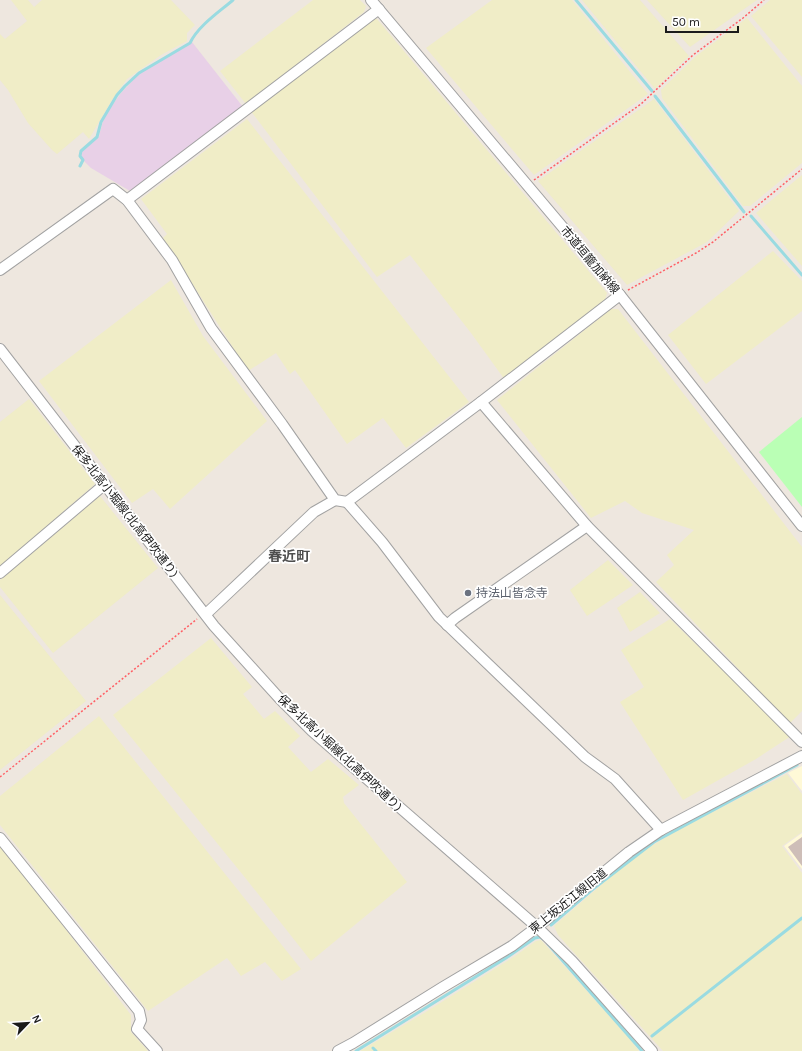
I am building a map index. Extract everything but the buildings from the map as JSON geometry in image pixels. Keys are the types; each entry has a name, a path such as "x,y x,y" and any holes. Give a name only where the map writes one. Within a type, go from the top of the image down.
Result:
{"street":[{"name":"市道垣籠加納線","path":"371,0 620,295 802,526"},
{"path":"126,200 379,9"},
{"path":"0,270 113,189 126,200 172,260 211,328 282,424 335,500"},
{"path":"347,502 481,402 620,295"},
{"name":"保多北高小堀線(北高伊吹通り)","path":"0,349 214,626 280,699 312,731 537,927 572,961 652,1051"},
{"path":"481,402 587,526 802,742"},
{"path":"0,573 105,484"},
{"path":"206,614 314,512 335,500 347,502 382,542 439,617 585,757 615,779 661,830"},
{"path":"447,625 587,526"},
{"name":"東上坂近江線旧道","path":"338,1051 512,946 629,852 661,830 802,756"},
{"path":"0,838 139,1011 141,1020 137,1028 157,1051"}],"path":[{"path":"528,185 641,104 693,55 743,18 764,0"},
{"path":"620,295 713,242 802,169"},
{"path":"0,777 195,620 206,614"}],"shaded area":[{"path":"11,0 28,0 34,7 42,0 171,0 195,25 187,33 187,41 161,55 127,79 112,100 89,139 83,132 57,154 28,123 8,90 0,80 0,34 5,39 27,21"},
{"path":"313,0 360,0 366,6 364,12 246,104 220,71"},
{"path":"492,0 572,0 648,94 534,175 426,48"},
{"path":"582,0 640,0 689,56 655,89"},
{"path":"647,0 757,0 690,47"},
{"path":"770,0 802,0 802,77 751,16"},
{"path":"747,18 802,86 802,163 750,206 743,206 662,98 661,90 696,56"},
{"path":"369,19 377,19 607,293 605,300 505,380 471,333 410,255 377,277 250,110"},
{"path":"192,42 243,107 134,190 130,191 91,168 80,157 80,153 99,136 103,121 121,93 140,73"},
{"path":"654,99 739,211 707,242 627,285 538,181"},
{"path":"247,119 469,402 406,448 383,418 347,444 295,370 290,374 276,353 248,371 163,238 167,234 141,199"},
{"path":"802,175 802,266 756,213"},
{"path":"773,251 802,281 802,311 706,384 668,335"},
{"path":"171,280 203,336 267,421 170,509 153,489 132,503 39,381"},
{"path":"611,309 618,309 802,547 802,711 790,723 656,582 674,565 667,555 694,530 642,513 625,501 591,518 497,400"},
{"path":"29,399 95,484 0,567 0,422"},
{"path":"100,496 158,568 53,653 0,587 0,580"},
{"path":"608,560 633,585 587,616 570,590"},
{"path":"640,592 660,613 630,632 617,608"},
{"path":"0,595 86,701 0,770"},
{"path":"670,619 791,736 756,759 683,800 620,702 644,687 621,650"},
{"path":"211,638 252,687 243,694 264,719 275,711 300,736 288,747 311,772 328,759 359,785 343,797 344,803 407,882 311,961 113,715"},
{"path":"99,716 301,969 282,981 265,962 241,976 227,958 148,1011 0,825 0,796"},
{"path":"802,766 802,791 788,773"},
{"path":"787,774 802,794 802,832 782,846 802,873 802,1051 663,1051 558,935 554,926 640,853 678,830"},
{"path":"802,833 802,869 784,846"},
{"path":"0,843 131,1015 131,1032 148,1051 0,1051"},
{"path":"541,940 639,1051 360,1051 424,1013 515,956 536,941"}],"green space":[{"path":"802,417 802,507 759,452"}],"waterway":[{"path":"80,166 83,160 80,156 81,151 97,137 101,122 117,95 125,86 139,73 190,43 203,25 233,0"},
{"path":"576,0 652,91"},
{"path":"655,96 744,212"},
{"path":"751,216 802,275"},
{"path":"551,925 593,889 654,842 797,765"},
{"path":"652,1036 802,918"},
{"path":"356,1051 506,958 535,938 540,937 543,939"},
{"path":"548,944 642,1051"},
{"path":"373,1048 376,1051"}],"place":[{"name":"持法山皆念寺","path":"468,593"}],"district":[{"name":"春近町","path":"289,556"}]}
